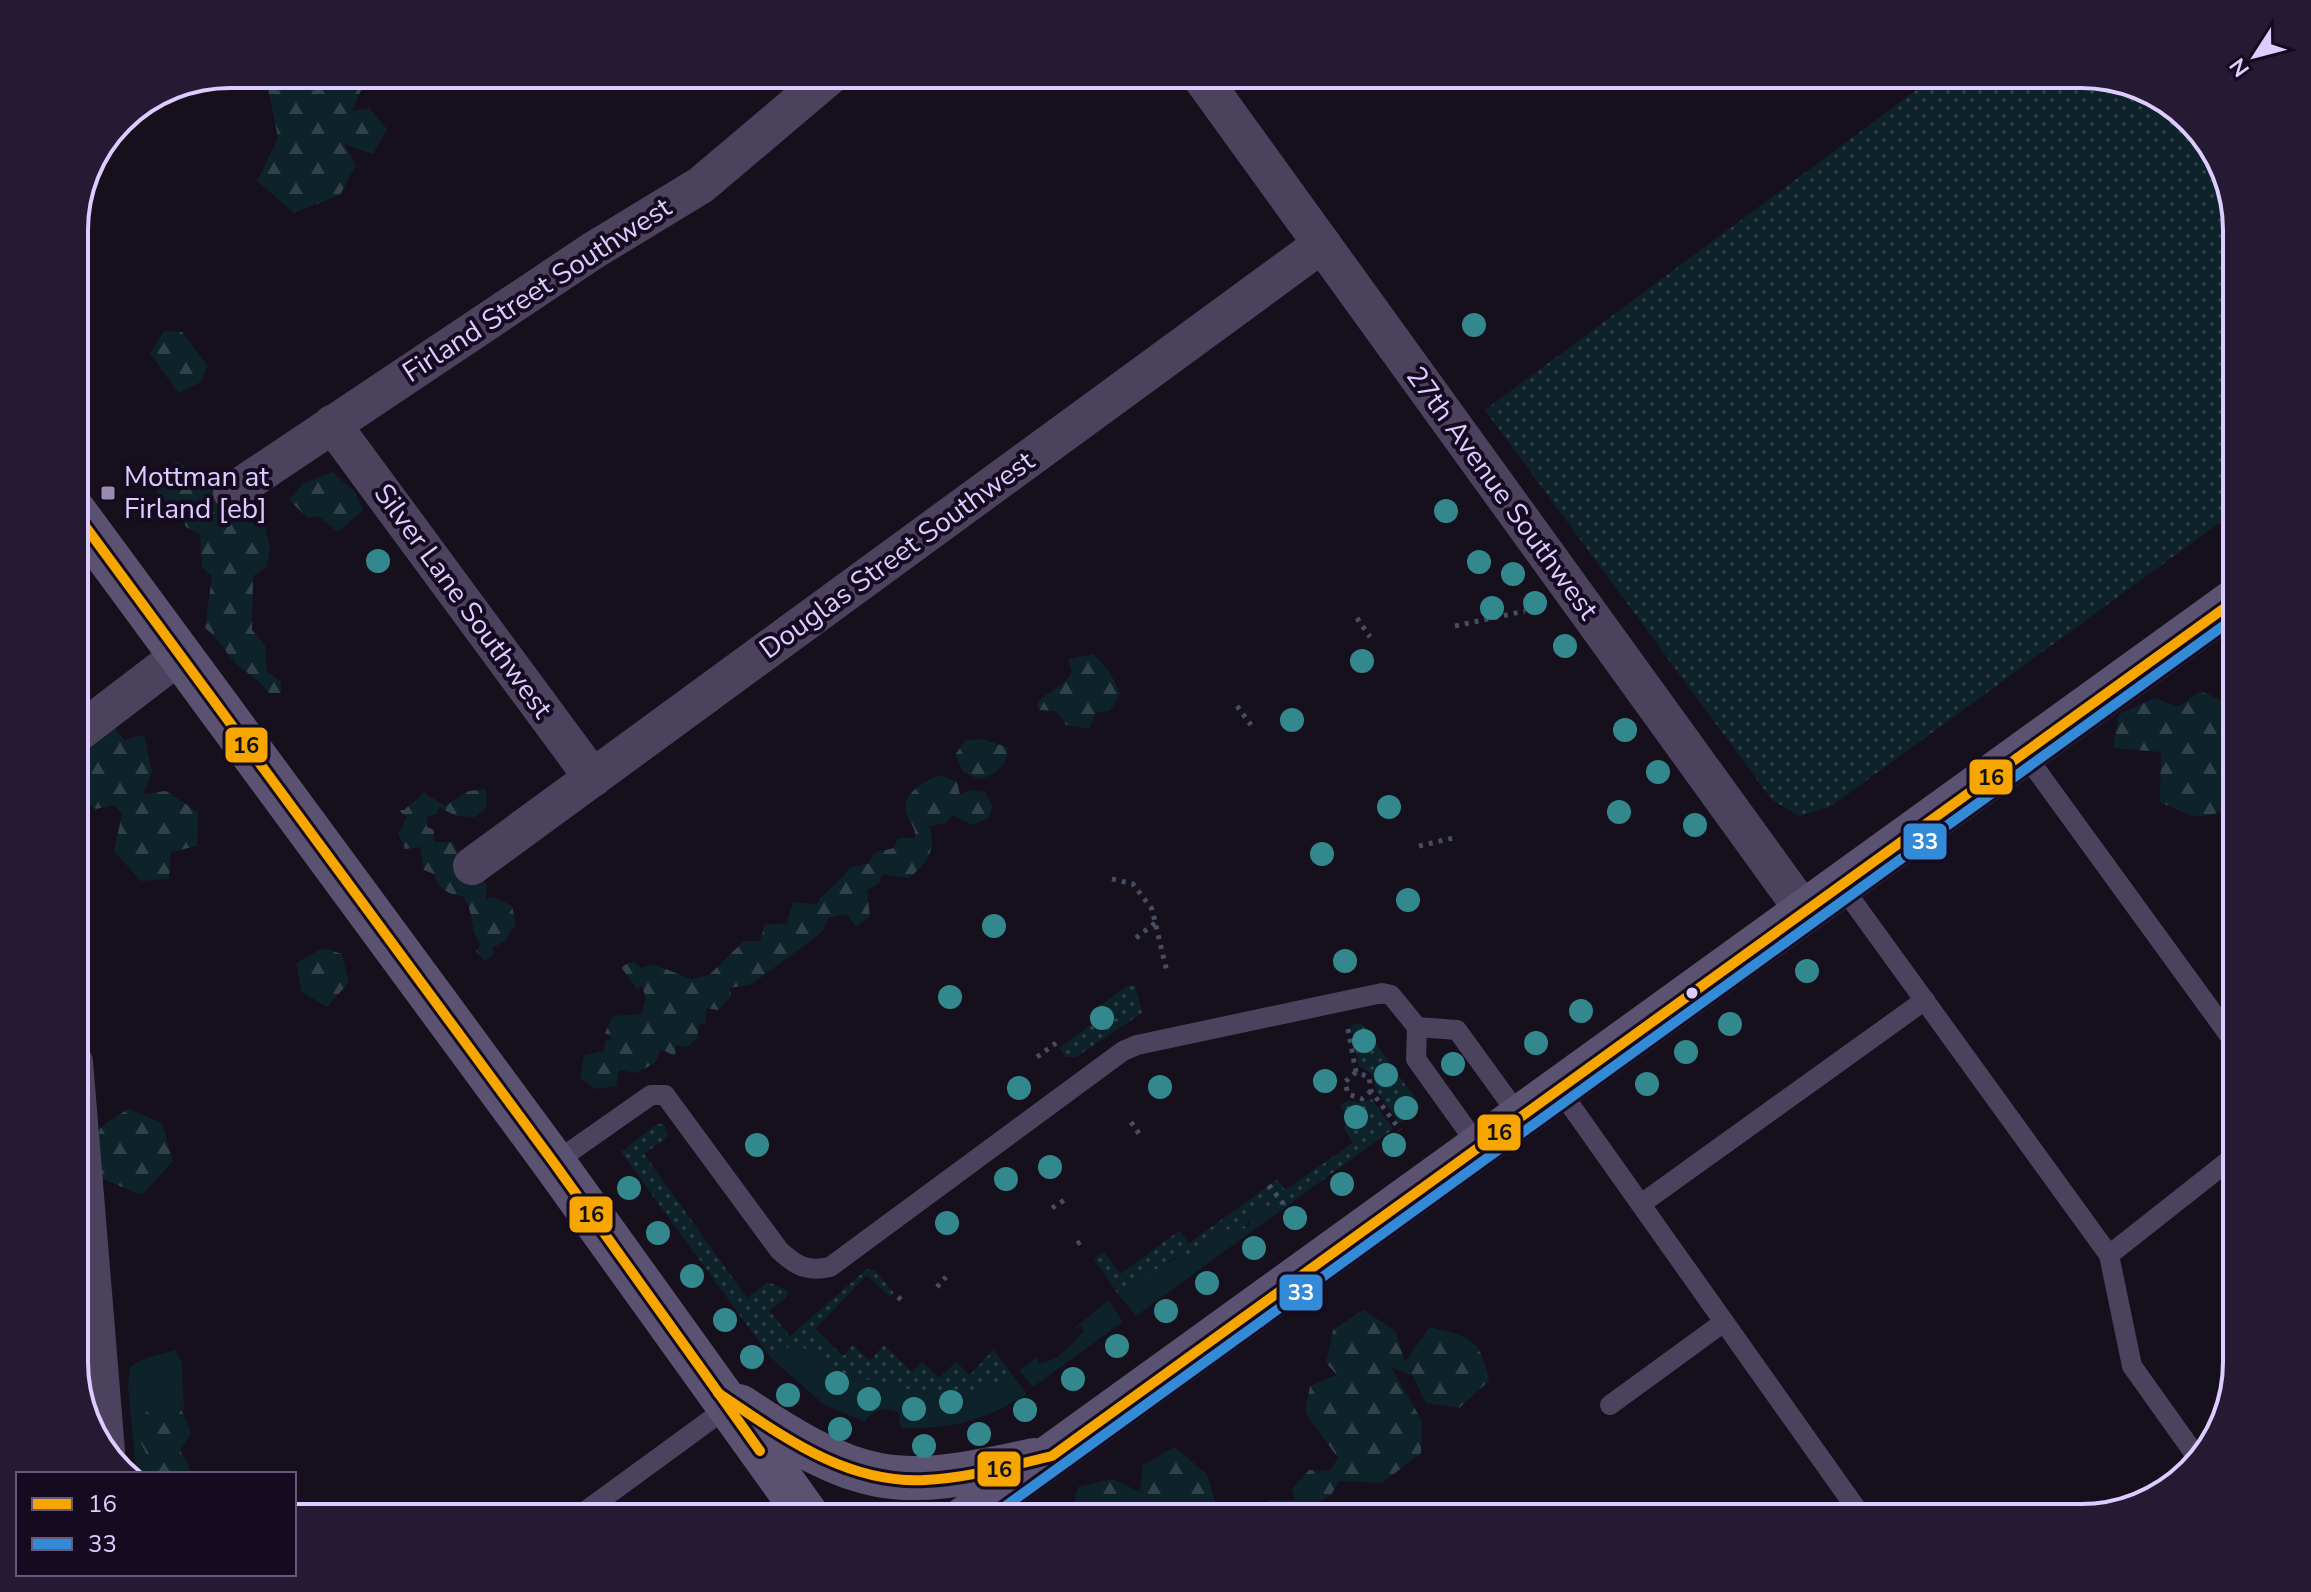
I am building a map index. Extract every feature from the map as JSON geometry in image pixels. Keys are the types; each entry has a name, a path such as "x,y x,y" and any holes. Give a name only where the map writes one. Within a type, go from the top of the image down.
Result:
{"street":[{"name":"Firland Street Southwest","path":"232,492 594,250 701,185 815,88"},
{"name":"27th Avenue Southwest","path":"1209,88 1804,911"},
{"name":"Douglas Street Southwest","path":"472,866 1322,244"},
{"name":"Silver Lane Southwest","path":"332,424 593,778"},
{"path":"88,530 554,1163 799,1504"},
{"path":"985,1504 2223,609"},
{"path":"88,725 180,655"},
{"path":"88,1366 98,1415"},
{"path":"723,1400 826,1459 882,1478 944,1478 1052,1456"}],"lane":[{"path":"2024,753 2223,1027"},
{"path":"1841,885 2109,1255 2132,1366 2192,1450"},
{"path":"554,1163 651,1095 665,1095 779,1250 795,1265 813,1271 830,1267 1123,1051 1137,1045 1382,993 1391,995 1417,1027 1416,1059 1479,1147"},
{"path":"1641,1204 1925,1000"},
{"path":"1417,1027 1457,1030 1520,1117"},
{"path":"1559,1089 1853,1504"},
{"path":"2109,1255 2223,1165"},
{"path":"1610,1405 1724,1322"},
{"path":"593,1504 723,1400"}],"path":[{"path":"1455,626 1525,611"},
{"path":"1357,618 1370,637"},
{"path":"1237,706 1251,725"},
{"path":"1419,846 1453,838"},
{"path":"1112,879 1133,884 1152,909 1167,972"},
{"path":"1136,938 1155,923"},
{"path":"1348,1029 1356,1072"},
{"path":"1037,1057 1056,1043"},
{"path":"1356,1072 1371,1079 1371,1091 1400,1130"},
{"path":"1356,1072 1345,1082 1348,1094 1362,1099 1371,1091"},
{"path":"1131,1122 1142,1138"},
{"path":"1269,1185 1288,1210"},
{"path":"1052,1208 1066,1199"},
{"path":"937,1287 946,1277"},
{"path":"898,1297 905,1303"}],"green space":[{"path":"362,88 352,111 369,108 387,129 373,154 344,144 356,165 340,195 294,213 257,181 278,138 268,89"},
{"path":"1919,88 2091,88 2127,96 2160,112 2188,136 2208,167 2218,193 2223,230 2223,520 1830,807 1800,816 1772,800 1485,410"},
{"path":"164,331 182,332 207,365 201,382 178,393 150,353"},
{"path":"178,461 190,472 213,473 216,490 237,503 237,521 265,524 270,549 266,568 253,576 252,630 265,645 267,672 281,681 281,693 269,693 235,663 205,628 212,576 202,567 200,534 186,527 174,502 159,501 155,474"},
{"path":"332,472 355,492 363,510 338,532 318,516 308,518 289,500 303,484"},
{"path":"1093,654 1110,672 1120,694 1110,711 1096,712 1089,729 1066,725 1056,711 1039,710 1037,704 1072,672 1068,659"},
{"path":"2201,691 2223,701 2223,810 2208,816 2191,815 2160,802 2161,752 2113,748 2119,714 2155,698 2177,707"},
{"path":"112,723 124,740 144,735 152,772 143,794 166,791 198,812 197,846 171,852 169,879 141,881 114,851 122,814 114,805 96,809 88,804 88,741"},
{"path":"981,739 1007,747 1007,754 1000,769 979,779 963,772 955,755 966,740"},
{"path":"940,775 957,782 960,795 970,790 985,792 993,806 988,818 973,825 952,815 946,823 929,826 931,849 920,868 908,878 882,874 879,884 867,890 870,917 856,926 846,914 828,918 822,932 752,984 730,988 731,997 718,1010 706,1008 705,1024 699,1024 697,1039 686,1047 676,1045 675,1056 661,1049 655,1063 636,1073 619,1070 616,1086 596,1089 580,1078 584,1055 604,1051 605,1041 613,1039 605,1033 613,1016 641,1014 646,998 642,986 637,989 621,967 633,961 642,968 653,964 691,979 709,975 744,941 760,941 765,925 787,923 793,902 816,904 850,867 868,864 874,853 894,848 898,838 915,838 907,815 907,801 915,789"},
{"path":"486,789 487,807 475,817 456,816 439,807 437,814 427,816 427,827 434,830 434,842 453,842 460,858 487,885 486,899 494,897 512,906 516,924 505,941 492,948 495,954 485,961 476,951 481,945 467,902 463,896 444,890 434,874 424,870 420,847 405,849 398,834 407,817 398,810 404,810 424,793 445,806 469,791"},
{"path":"323,948 342,954 349,982 327,1007 302,992 296,963"},
{"path":"1135,984 1142,1013 1076,1057 1066,1057 1059,1048 1093,1023 1088,1015 1125,987"},
{"path":"1361,1023 1419,1104 1420,1108 1399,1123 1376,1090 1372,1074 1359,1066 1351,1025"},
{"path":"1372,1099 1393,1129 1280,1211 1265,1206 1251,1217 1244,1229 1237,1225 1210,1239 1192,1258 1173,1258 1118,1294 1094,1259 1104,1252 1120,1274 1179,1231 1189,1243 1277,1180 1285,1190 1353,1143 1343,1127 1350,1122 1340,1106 1349,1100 1359,1103"},
{"path":"128,1109 162,1123 173,1161 142,1195 103,1179 89,1154 101,1127"},
{"path":"657,1124 664,1124 668,1137 644,1154 747,1298 768,1282 788,1291 787,1297 769,1311 790,1336 867,1269 874,1270 894,1293 890,1297 867,1275 815,1329 843,1356 853,1345 870,1361 884,1345 912,1372 922,1362 939,1378 956,1362 970,1375 993,1350 1012,1374 984,1388 956,1393 908,1389 847,1375 796,1343 771,1358 621,1152"},
{"path":"1265,1206 1280,1211 1136,1316 1118,1294 1160,1265 1202,1248 1210,1239 1237,1225 1248,1226 1251,1217"},
{"path":"1109,1300 1123,1322 1033,1387 1019,1370 1038,1357 1039,1363 1046,1362 1063,1352 1083,1332 1081,1325 1067,1334"},
{"path":"1363,1310 1395,1330 1405,1362 1430,1327 1454,1333 1477,1348 1489,1381 1459,1408 1426,1403 1413,1376 1391,1367 1422,1421 1421,1453 1382,1483 1339,1481 1331,1495 1316,1504 1268,1504 1270,1500 1295,1500 1292,1489 1309,1470 1330,1471 1338,1458 1305,1412 1310,1386 1337,1375 1326,1363 1333,1330"},
{"path":"796,1343 847,1375 875,1382 984,1388 1012,1374 1027,1394 997,1411 951,1425 901,1428 898,1412 888,1410 875,1412 865,1422 823,1404 771,1358"},
{"path":"175,1350 182,1363 184,1412 180,1406 137,1470 128,1386 130,1367 143,1359"},
{"path":"151,1403 180,1406 191,1433 180,1451 189,1465 188,1472 140,1472 137,1470 147,1455 136,1433"},
{"path":"1174,1447 1207,1474 1216,1504 1074,1504 1078,1487 1112,1479 1140,1492 1143,1465"}],"transit line":[{"name":"16","path":"88,530 554,1163 760,1451"},
{"name":"16","path":"718,1393 815,1454 868,1474 896,1479 941,1479 1052,1456 2223,609"},
{"name":"33","path":"1008,1504 2223,626"}],"place":[{"name":"Mottman at Firland [eb]","path":"108,493"}]}
